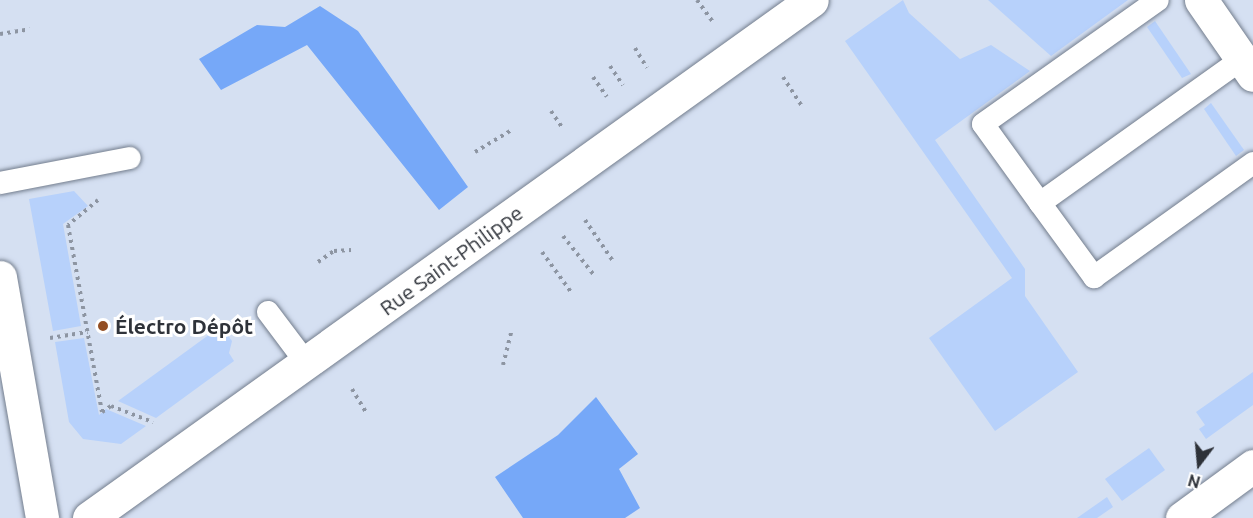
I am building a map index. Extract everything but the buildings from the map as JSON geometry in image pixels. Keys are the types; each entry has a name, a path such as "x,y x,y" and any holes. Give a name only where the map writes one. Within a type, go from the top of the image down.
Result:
{"street":[{"name":"Rue Saint-Philippe","path":"89,518 812,0"},
{"path":"1201,0 1247,67"},
{"path":"0,277 42,518"},
{"path":"1182,518 1253,466"}],"lane":[{"path":"1158,0 982,124 1094,277 1253,163"},
{"path":"1040,204 1247,67"},
{"path":"0,183 130,158"},
{"path":"268,312 307,364"}],"path":[{"path":"697,0 712,21"},
{"path":"0,34 30,29"},
{"path":"635,48 647,68"},
{"path":"610,66 623,85"},
{"path":"593,77 607,97"},
{"path":"783,77 803,108"},
{"path":"551,111 563,129"},
{"path":"475,152 510,131"},
{"path":"98,204 68,225 102,412 111,406 156,424"},
{"path":"585,220 613,261"},
{"path":"563,236 594,275"},
{"path":"318,262 334,251 351,250"},
{"path":"542,252 571,292"},
{"path":"503,365 512,329"},
{"path":"49,338 88,332"},
{"path":"352,389 366,412"}],"shaded area":[{"path":"903,0 909,13 960,59 991,45 1030,71 935,140 1025,269 1025,296 1078,372 995,431 929,338 1012,278 845,41"},
{"path":"988,0 1128,0 1051,56"},
{"path":"320,6 358,31 468,187 439,210 307,45 221,90 199,59 257,25 285,27"},
{"path":"1155,21 1191,74 1182,78 1147,27"},
{"path":"1211,103 1244,150 1236,156 1204,109"},
{"path":"74,191 88,206 63,224 81,326 53,331 29,199"},
{"path":"221,326 232,341 229,353 234,361 156,418 118,401"},
{"path":"84,338 99,415 106,409 146,426 121,444 83,439 69,422 55,342"},
{"path":"1253,372 1253,405 1206,439 1199,429 1205,425 1196,412"},
{"path":"596,397 638,454 619,469 640,508 625,518 523,518 495,477 558,435"},
{"path":"1149,448 1165,470 1122,501 1105,479"},
{"path":"1107,497 1113,507 1097,518 1077,518"}],"place":[{"name":"Électro Dépôt","path":"103,326"}]}
